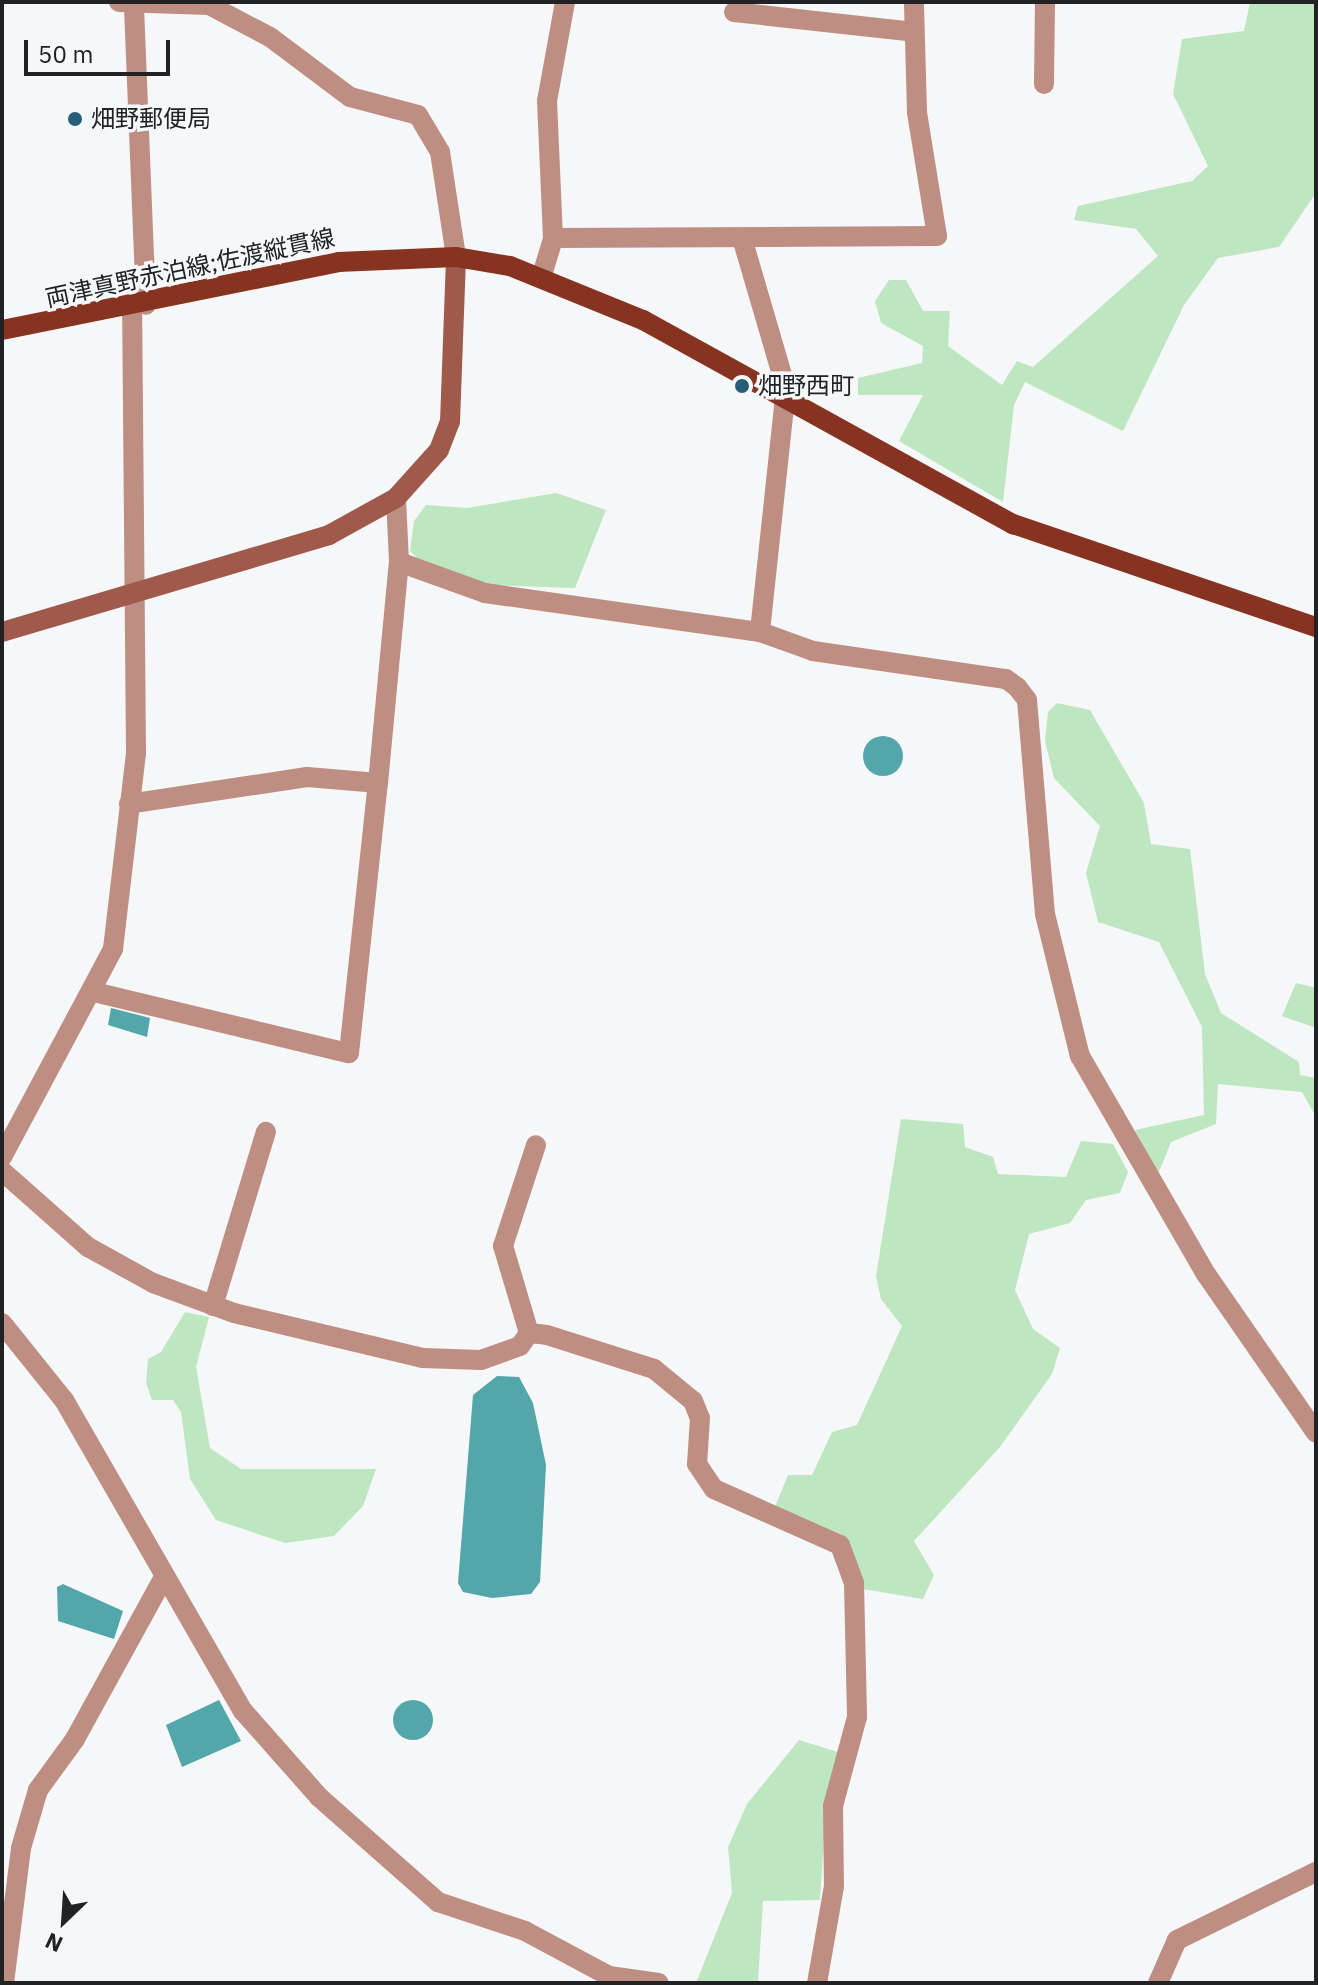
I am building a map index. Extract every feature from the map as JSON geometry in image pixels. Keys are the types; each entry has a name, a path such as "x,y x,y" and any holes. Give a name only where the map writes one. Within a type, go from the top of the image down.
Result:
{"main road":[{"name":"両津真野赤泊線;佐渡縦貫線","path":"2,330 139,307 338,262 456,257 542,275 786,398 1041,536 1316,627"}],"street":[{"path":"542,275 553,238 547,101 565,2"},
{"path":"553,238 937,236 917,112 914,2"},
{"path":"1044,84 1045,2"},
{"path":"2,632 133,593 329,535 396,498 439,450 450,422 456,257 440,152 418,115 350,97 270,37 210,3 127,5 139,307 133,593 136,753 113,949 94,992 2,1157"},
{"path":"734,12 914,32"},
{"path":"742,238 786,398 760,632"},
{"path":"94,992 349,1053 399,562 396,498"},
{"path":"399,562 485,593 760,632 813,651 1006,679 1027,700 1045,914 1080,1056 1206,1274 1316,1433"},
{"path":"129,804 307,777 378,783"},
{"path":"213,1306 266,1132"},
{"path":"529,1333 503,1246 536,1145"},
{"path":"2,1171 88,1247 213,1306 423,1358 501,1355 529,1333 587,1342 654,1369 693,1401 700,1418 697,1464 714,1489 840,1545 849,1562 857,1717 833,1806 834,1886 817,1983"},
{"path":"2,1323 64,1400 164,1577 267,1743 395,1867 464,1915 525,1931 609,1976 659,1983"},
{"path":"4,1983 21,1848 38,1790 75,1739 164,1577"},
{"path":"1158,1983 1177,1940 1316,1872"}],"green space":[{"path":"1250,2 1316,2 1316,193 1279,247 1218,258 1184,305 1123,431 1025,382 1014,405 1003,502 899,441 923,395 858,395 858,378 922,363 923,346 881,323 875,301 889,280 906,280 923,311 950,311 948,346 1002,385 1017,361 1033,367 1158,256 1136,229 1074,220 1078,206 1192,181 1208,166 1173,94 1182,39 1244,31"},
{"path":"556,493 606,510 575,588 489,585 423,564 410,551 414,521 426,505 467,508"},
{"path":"1057,703 1090,710 1144,803 1151,844 1190,849 1205,974 1221,1013 1299,1062 1300,1075 1316,1078 1316,1117 1302,1092 1218,1084 1216,1124 1171,1142 1157,1177 1135,1130 1204,1115 1202,1027 1159,942 1098,922 1086,873 1100,826 1054,778 1045,741 1048,712"},
{"path":"1296,983 1316,988 1316,1028 1282,1016"},
{"path":"901,1119 963,1124 965,1147 993,1157 998,1174 1066,1177 1081,1141 1113,1144 1128,1172 1120,1193 1086,1200 1070,1223 1029,1234 1015,1290 1033,1329 1060,1348 1052,1374 1000,1447 914,1541 934,1575 923,1599 863,1589 849,1544 774,1509 788,1475 812,1475 832,1432 857,1425 902,1326 881,1299 876,1276"},
{"path":"185,1312 209,1317 196,1367 210,1448 241,1469 376,1469 363,1506 334,1536 285,1543 216,1520 190,1479 181,1412 173,1400 152,1400 146,1383 148,1359 161,1352"},
{"path":"799,1740 838,1752 827,1793 820,1900 763,1901 758,1983 696,1983 732,1893 728,1847 747,1804"}],"water":[{"path":"883,736 897,742 903,756 897,770 883,776 869,770 863,756 869,742"},
{"path":"111,1008 150,1018 147,1037 108,1025"},
{"path":"497,1376 519,1377 533,1403 546,1465 540,1582 531,1594 492,1598 463,1592 458,1583 473,1395"},
{"path":"63,1584 123,1611 114,1639 58,1621 57,1587"},
{"path":"219,1700 241,1741 182,1767 166,1725"},
{"path":"413,1700 427,1706 433,1720 427,1734 413,1740 399,1734 393,1720 399,1706"}],"place":[{"name":"畑野郵便局","path":"75,119"},
{"name":"畑野西町","path":"742,386"}]}
